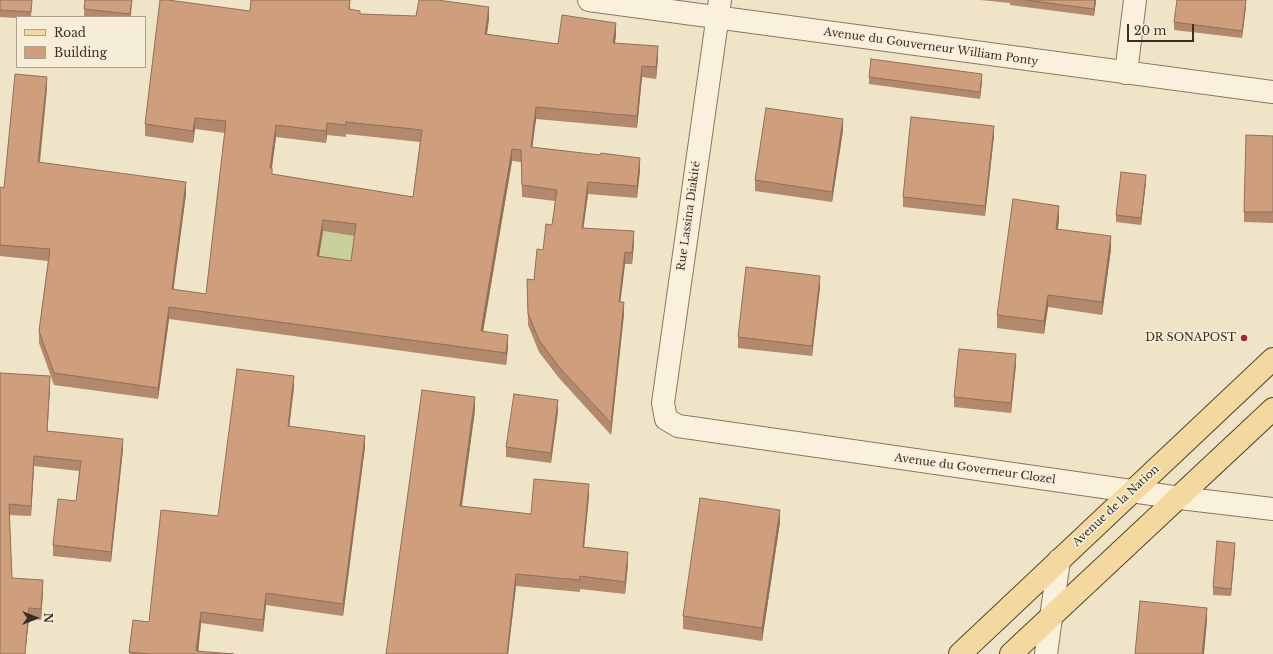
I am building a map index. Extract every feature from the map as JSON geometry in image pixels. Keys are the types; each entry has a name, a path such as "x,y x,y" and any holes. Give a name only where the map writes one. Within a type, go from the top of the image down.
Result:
{"main road":[{"name":"Avenue de la Nation","path":"960,654 1273,359"},
{"path":"1011,654 1180,498 1273,409"}],"street":[{"name":"Avenue du Gouverneur William Ponty","path":"589,0 718,9 1126,73 1273,92"},
{"path":"1126,73 1135,0"},
{"name":"Rue Lassina Diakité","path":"678,426 666,419 663,403 718,9"},
{"name":"Avenue du Governeur Clozel","path":"678,426 1180,498 1273,509"},
{"path":"1046,654 1059,560"}],"green space":[{"path":"323,231 356,236 351,273 317,268"}],"building":[{"path":"0,0 32,0 31,12 0,10"},
{"path":"85,0 132,0 130,14 84,9"},
{"path":"160,0 250,11 251,0 350,0 349,9 360,11 360,14 416,16 419,0 437,0 489,7 485,34 558,44 562,15 616,23 613,43 658,46 656,67 642,66 637,116 536,107 531,147 640,158 637,186 588,182 582,228 634,231 632,253 625,252 619,302 624,302 611,423 559,367 539,340 528,313 527,279 534,280 537,249 543,250 546,224 552,225 557,190 522,185 521,150 512,149 481,331 508,335 506,353 169,307 158,388 54,373 39,331 50,249 0,245 0,187 4,188 15,74 47,77 38,162 186,182 172,289 206,294 226,121 195,118 193,131 145,124","holes":["346,122 422,130 413,197 272,174 272,168 270,168 276,125 326,131 327,123 346,125","323,220 356,224 351,261 317,256"]},
{"path":"1026,0 1095,0 1094,9"},
{"path":"1177,0 1246,0 1242,31 1174,22"},
{"path":"871,59 982,74 980,92 869,77"},
{"path":"766,108 843,119 832,192 755,180"},
{"path":"911,117 994,126 985,206 903,197"},
{"path":"1246,135 1273,136 1273,212 1244,212"},
{"path":"1121,172 1146,175 1141,218 1116,215"},
{"path":"1013,199 1059,206 1056,229 1111,236 1102,302 1048,295 1044,321 997,315"},
{"path":"746,267 820,276 812,346 738,337"},
{"path":"959,349 1016,354 1011,403 954,397"},
{"path":"237,369 294,376 288,426 365,436 343,604 266,593 263,620 201,612 196,651 234,654 151,654 129,652 133,620 149,622 161,510 218,516"},
{"path":"0,373 50,376 47,431 123,439 111,552 53,545 58,499 76,501 81,461 34,456 31,506 9,504 12,578 43,580 41,609 29,608 25,654 0,654"},
{"path":"422,390 475,397 460,506 531,514 534,479 589,484 583,547 628,552 625,582 580,576 580,580 516,574 507,654 386,654"},
{"path":"514,394 558,400 551,453 506,447"},
{"path":"700,498 780,510 762,628 683,616"},
{"path":"1217,541 1235,543 1231,589 1213,587"},
{"path":"1140,601 1207,608 1202,654 1135,654"}],"place":[{"name":"DR SONAPOST","path":"1244,338"}]}
